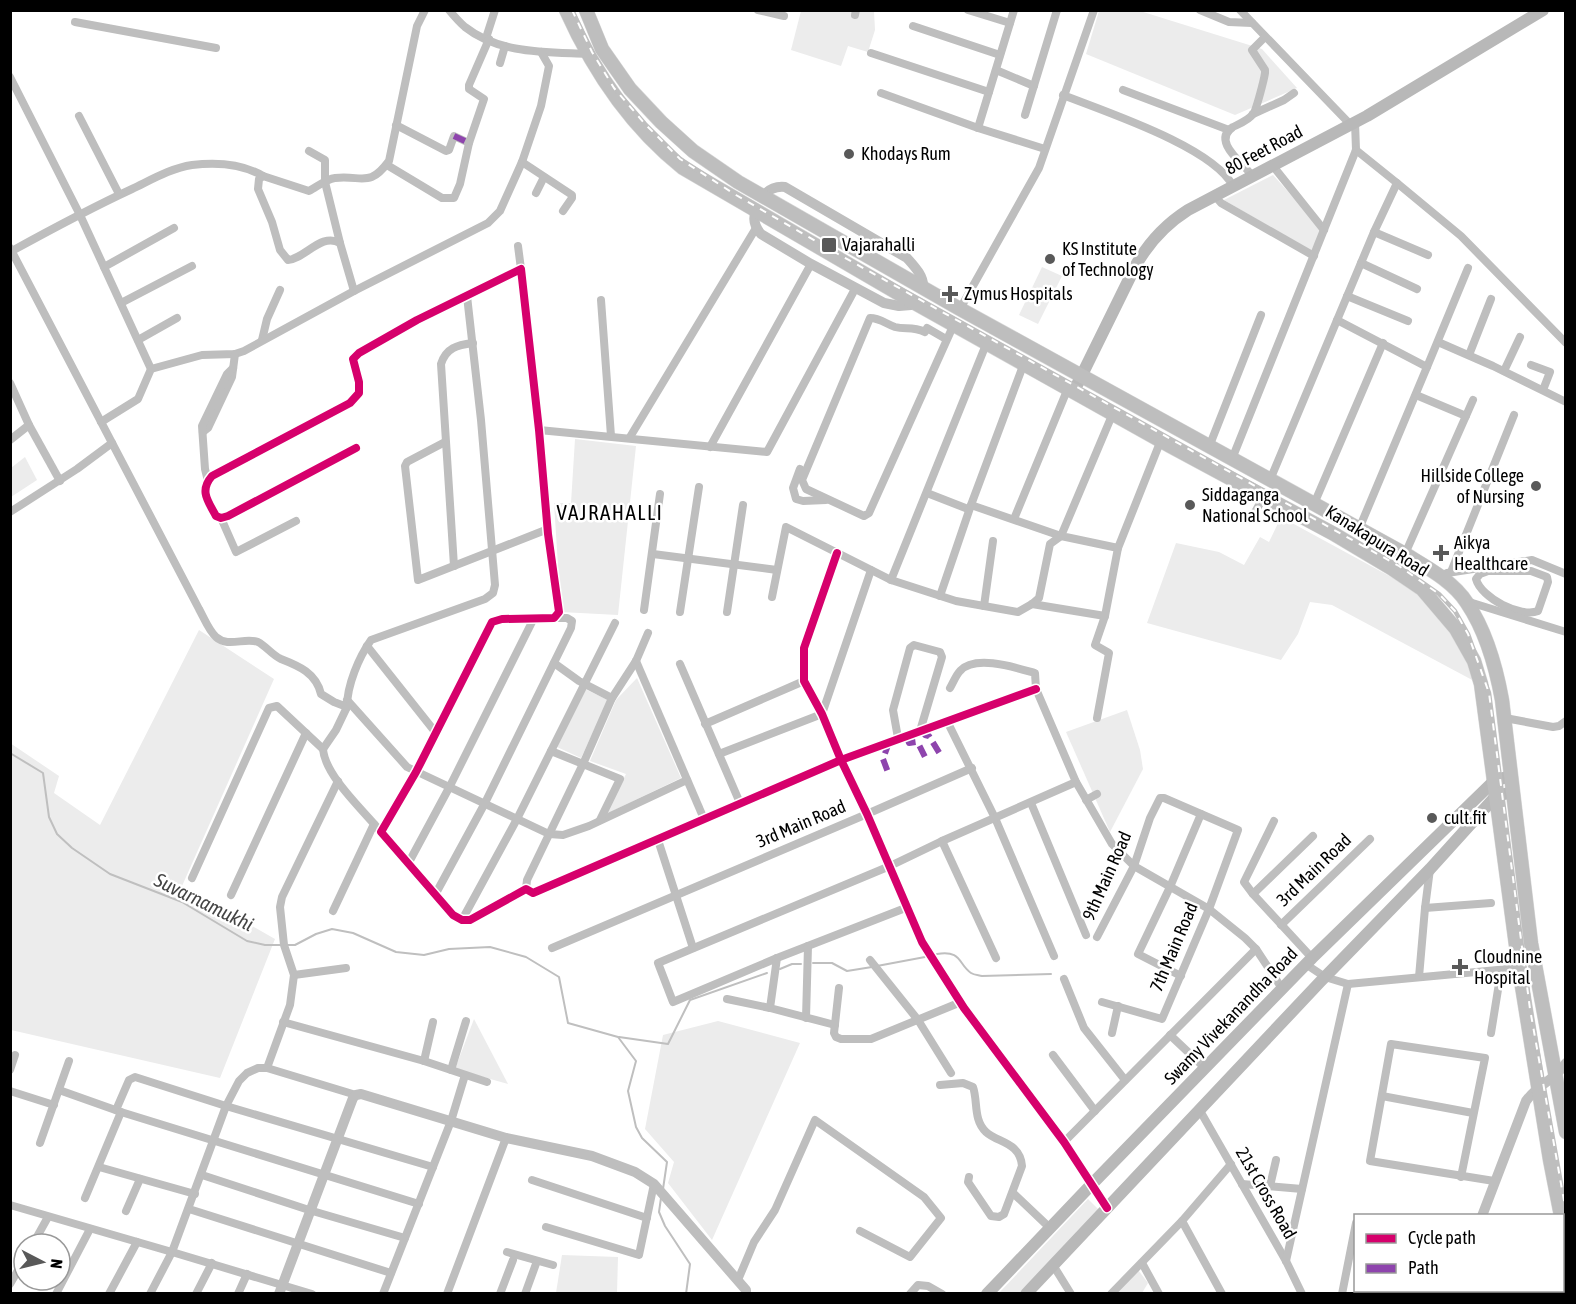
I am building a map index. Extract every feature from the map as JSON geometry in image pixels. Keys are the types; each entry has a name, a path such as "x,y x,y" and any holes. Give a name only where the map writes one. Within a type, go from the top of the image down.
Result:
{"highway":[{"name":"Kanakapura Road","path":"566,10 587,54 629,114 663,153 683,168 919,305 1334,534 1422,589 1437,604 1456,629 1478,673 1497,796 1519,968 1559,1211"},
{"name":"Kanakapura Road","path":"586,10 605,54 630,89 693,152 761,195 960,309 1359,529 1444,573 1471,603 1498,676 1531,943 1566,1132"},
{"path":"753,210 761,195"}],"main road":[{"name":"80 Feet Road","path":"1071,389 1147,247 1178,217 1215,196 1249,172 1351,123 1534,10"},
{"name":"80 Feet Road","path":"1079,375 1131,262 1158,227 1175,213 1273,166 1351,123 1543,10"},
{"name":"Swamy Vivekanandha Road","path":"987,1293 1204,1068 1310,962 1494,781 1510,776"},
{"path":"1026,1293 1497,796 1513,792"}],"street":[{"path":"425,10 417,26 389,161 382,172 373,178 333,178 309,191 262,176 240,165 190,165 170,171 118,194 11,251 198,609 216,638 225,642 257,642 280,658 305,670 319,684 321,694 333,702 347,704 407,767 549,834 563,835 600,821 687,780"},
{"path":"448,10 466,28 505,46 541,52 587,54"},
{"path":"387,165 442,198 454,198 484,99 469,89 469,85 487,39 495,10"},
{"path":"758,10 784,16"},
{"path":"968,10 1010,23"},
{"path":"978,128 1014,10"},
{"path":"1025,116 1057,10"},
{"path":"960,309 1039,168 1093,14 1083,10"},
{"path":"1200,10 1229,22 1252,23"},
{"path":"1232,459 1356,150 1351,123 1240,10"},
{"path":"75,22 216,48"},
{"path":"913,26 1000,55"},
{"path":"1253,114 1265,69 1252,50 1265,37"},
{"path":"500,63 505,46"},
{"path":"151,369 202,355 235,354 244,351 354,291 488,223 500,211 522,162 541,106 548,64 541,52"},
{"path":"871,53 989,92"},
{"path":"996,70 1034,86"},
{"path":"10,77 80,216 151,369 138,399 101,422"},
{"path":"1123,90 1229,130"},
{"path":"881,93 1045,149"},
{"path":"1249,172 1227,147 1225,141 1229,130 1253,114 1294,93"},
{"path":"1063,95 1186,146 1222,170 1232,184"},
{"path":"79,116 118,194"},
{"path":"396,125 446,151 449,150 454,136 469,143"},
{"path":"1356,150 1461,236 1566,343"},
{"path":"309,151 325,160 325,182 354,291"},
{"path":"522,162 572,195 563,211"},
{"path":"1273,166 1324,230"},
{"path":"262,176 259,179 258,189 272,222 280,250 288,260 296,259 321,242 340,243"},
{"path":"536,194 544,177"},
{"path":"1270,480 1374,232 1397,183"},
{"path":"1215,196 1221,203 1314,256"},
{"path":"753,210 756,228 760,234 855,289 884,303 899,306 919,305 927,328 946,339"},
{"path":"104,267 174,228"},
{"path":"630,437 756,228"},
{"path":"1374,232 1428,255"},
{"path":"518,246 559,612 554,618"},
{"path":"1361,263 1418,289"},
{"path":"710,447 811,264"},
{"path":"120,303 192,266"},
{"path":"1359,529 1468,268"},
{"path":"296,521 236,552 221,518 216,516 205,496 204,488 212,476 351,403 359,393 359,382 353,359 359,353 417,320 521,269"},
{"path":"539,430 630,437 766,452 855,289"},
{"path":"262,340 267,319 280,290"},
{"path":"323,749 336,730 347,704 355,673 371,640 485,599 493,593 495,585 467,296"},
{"path":"1347,296 1408,321"},
{"path":"1469,355 1491,299"},
{"path":"601,300 611,436"},
{"path":"1209,447 1261,315"},
{"path":"138,340 177,318"},
{"path":"927,328 925,332 915,327 896,328 870,318 802,480 802,485 806,489 864,516 869,513 954,324"},
{"path":"1337,320 1428,367"},
{"path":"1504,371 1520,337"},
{"path":"891,580 987,342"},
{"path":"1438,342 1566,402"},
{"path":"454,566 441,364 448,350 473,343"},
{"path":"1314,504 1383,343"},
{"path":"208,481 205,469 204,419 227,374 233,368 235,354"},
{"path":"940,596 969,507 1024,363"},
{"path":"1531,365 1550,372 1543,390"},
{"path":"10,383 29,425 60,481"},
{"path":"1014,519 1064,403 1071,397 1071,389"},
{"path":"1416,395 1466,416"},
{"path":"1405,554 1473,400"},
{"path":"807,454 823,415 831,410"},
{"path":"772,597 786,527 891,580 940,596 1018,612 1039,598 1050,544 1061,536 1113,413"},
{"path":"1444,573 1514,415"},
{"path":"10,440 29,425"},
{"path":"1097,718 1109,653 1095,645 1105,616 1118,548 1161,440"},
{"path":"445,442 407,462 405,470 418,580 548,529"},
{"path":"10,512 60,481 112,443"},
{"path":"221,518 356,448"},
{"path":"802,466 793,488 796,499 803,501 829,499"},
{"path":"680,612 699,487"},
{"path":"644,610 660,494"},
{"path":"927,494 1014,519 1061,536 1118,548"},
{"path":"1254,514 1264,496"},
{"path":"727,612 743,505"},
{"path":"984,606 993,541"},
{"path":"837,553 804,648 804,681 822,714 922,942 961,1002 1064,1142 1107,1208"},
{"path":"652,554 777,570"},
{"path":"1444,573 1532,560 1566,574"},
{"path":"1531,571 1532,560"},
{"path":"719,754 822,714 871,570"},
{"path":"1531,571 1548,578 1536,612 1532,613 1498,603 1477,582 1477,576 1483,572 1531,571"},
{"path":"1471,603 1485,592"},
{"path":"1471,603 1566,633"},
{"path":"1032,604 1105,616"},
{"path":"408,864 450,786 534,618"},
{"path":"381,832 416,772 492,622 534,618 567,618 572,621 572,628 485,803 435,895"},
{"path":"462,920 518,819 615,623"},
{"path":"526,890 527,880 612,698 636,661 648,633"},
{"path":"898,738 893,710 910,648 914,645 940,652 942,657 920,731"},
{"path":"367,646 436,733"},
{"path":"636,661 704,819"},
{"path":"554,663 585,684 612,698"},
{"path":"950,688 960,670 970,665 999,663 1035,673 1036,689 1077,782 1112,844 1134,866 1209,909 1256,949 1283,990"},
{"path":"680,664 740,803"},
{"path":"705,724 804,681"},
{"path":"526,890 533,893 841,760 1036,689"},
{"path":"192,878 269,708 277,706 323,749 324,758 334,778 453,915 462,920 470,920 526,890"},
{"path":"1505,718 1553,727 1566,721"},
{"path":"947,721 995,818 1054,956"},
{"path":"231,895 306,733"},
{"path":"551,752 620,779 600,821"},
{"name":"3rd Main Road","path":"552,948 972,768"},
{"path":"267,1068 290,1005 294,975 284,945 280,907 282,897 338,781"},
{"path":"908,907 777,958 673,1002 658,963 890,866 1077,782"},
{"path":"1086,800 1097,794"},
{"name":"9th Main Road","path":"1097,937 1134,866 1157,801 1164,798 1201,814"},
{"path":"1031,803 1086,935"},
{"path":"1181,976 1138,954 1201,814"},
{"name":"7th Main Road","path":"1102,1002 1162,1018 1209,909 1238,830 1201,814"},
{"path":"1274,821 1244,882 1325,977 1348,984 1519,968"},
{"path":"333,911 374,824"},
{"path":"1252,894 1313,836"},
{"name":"3rd Main Road","path":"1281,925 1370,839"},
{"path":"658,840 693,948"},
{"path":"942,841 996,958"},
{"path":"1419,977 1430,869"},
{"path":"1425,908 1491,903"},
{"path":"806,1018 807,946"},
{"path":"1064,1142 1256,949"},
{"path":"770,1008 777,958"},
{"path":"870,960 918,1020 951,1073"},
{"path":"294,975 346,968"},
{"path":"1491,1033 1501,971"},
{"path":"1064,979 1084,1028 1125,1080"},
{"path":"1286,1261 1348,984"},
{"path":"839,988 834,1033 836,1037 862,1040 872,1039 961,1002"},
{"path":"727,999 835,1025"},
{"path":"1112,1033 1118,1006"},
{"path":"451,1070 466,1020"},
{"path":"283,1022 424,1061 487,1082"},
{"path":"424,1061 433,1022"},
{"path":"1170,1035 1204,1068"},
{"path":"1461,1177 1485,1058 1391,1044 1370,1161 1461,1177 1494,1181"},
{"path":"1053,1054 1095,1111"},
{"path":"10,1070 15,1055"},
{"path":"40,1143 69,1061"},
{"path":"1482,1214 1526,1101 1538,1087 1555,1078 1566,1063"},
{"path":"150,1293 172,1252 226,1106 239,1081 247,1073 258,1068 267,1068 506,1138 592,1155 635,1172 654,1184 738,1280 746,1293"},
{"path":"383,1293 451,1121 465,1075"},
{"path":"85,1198 99,1167 129,1080 135,1077 433,1167"},
{"path":"940,1084 963,1083 973,1087 976,1096 976,1113 980,1124 986,1132 1009,1143 1022,1160 1013,1193 1004,1214 999,1217 991,1216 968,1182 969,1177"},
{"path":"59,1090 118,1111 419,1204"},
{"path":"10,1091 54,1105"},
{"path":"280,1289 309,1210 356,1095"},
{"path":"1382,1096 1473,1113"},
{"name":"21st Cross Road","path":"1199,1109 1302,1293"},
{"path":"738,1280 754,1242 775,1210 815,1120 924,1197 941,1218 910,1257 860,1231"},
{"path":"447,1293 506,1138"},
{"path":"1270,1186 1276,1160"},
{"path":"1111,1293 1182,1221 1231,1164"},
{"path":"99,1167 195,1194"},
{"path":"202,1175 405,1238"},
{"path":"126,1211 140,1179"},
{"path":"532,1180 647,1218"},
{"path":"546,1227 639,1255 654,1184"},
{"path":"1242,1184 1302,1189"},
{"path":"1013,1193 1050,1228"},
{"path":"10,1205 212,1263 247,1274 280,1289 312,1293"},
{"path":"189,1209 391,1273"},
{"path":"40,1232 48,1217"},
{"path":"1182,1221 1222,1293"},
{"path":"56,1293 90,1228"},
{"path":"1342,1293 1354,1238"},
{"path":"109,1293 137,1242"},
{"path":"507,1252 553,1266"},
{"path":"500,1293 513,1260"},
{"path":"525,1293 537,1261"},
{"path":"196,1293 212,1263"},
{"path":"1142,1263 1159,1293"},
{"path":"1053,1265 1071,1293"},
{"path":"238,1293 247,1274"},
{"path":"910,1293 918,1285 928,1286 942,1293"}],"shaded area":[{"path":"801,11 874,11 875,30 868,52 848,46 841,66 791,50"},
{"path":"1099,11 1140,11 1262,49 1297,88 1235,115 1086,54"},
{"path":"1273,175 1322,229 1311,251 1224,200"},
{"path":"1042,267 1062,276 1038,324 1019,315"},
{"path":"575,439 636,446 618,615 561,612 554,503 571,503"},
{"path":"25,457 37,480 11,497 11,468"},
{"path":"1281,517 1415,590 1441,617 1460,644 1476,682 1332,605 1310,602 1298,634 1281,660 1147,623 1176,543 1219,552 1244,565 1260,537 1269,542"},
{"path":"199,630 274,679 182,886 275,939 220,1078 11,1030 10,743 59,776 54,793 100,825"},
{"path":"637,678 681,778 606,814 626,774 590,761 616,700"},
{"path":"585,689 608,700 581,758 557,747"},
{"path":"1127,710 1140,750 1143,769 1110,832 1066,732"},
{"path":"474,1019 508,1084 455,1069"},
{"path":"718,1021 800,1043 712,1240 668,1183 674,1162 645,1129 663,1035"},
{"path":"1088,1199 1099,1210 1019,1293 998,1294"},
{"path":"562,1255 618,1257 617,1293 556,1293"},
{"path":"1138,1270 1148,1283 1142,1293 1115,1294"}],"waterway":[{"name":"Suvarnamukhi","path":"10,753 43,773 49,817 57,834 72,848 110,874 182,902 247,941 265,945 282,945"},
{"name":"Suvarnamukhi","path":"288,945 295,945 332,929 353,933 396,952 424,955 449,949 490,947 526,957 559,977 568,1023 618,1037 636,1061 628,1091 636,1127 642,1138 667,1162 663,1189"},
{"path":"937,954 945,953 955,956 975,975 1051,974"},
{"path":"877,966 925,957"},
{"path":"813,963 832,963 847,971 872,967"},
{"path":"780,969 792,964 801,964"},
{"path":"619,1037 668,1044 690,1000 767,973"},
{"name":"Suvarnamukhi","path":"661,1198 659,1212 665,1226 690,1264 686,1294"}],"railway":[{"path":"572,10 592,52 614,88 645,124 680,159 736,195 838,254 1399,566 1439,594 1455,611 1468,634 1489,693 1530,1009 1566,1212"}],"marked path":[{"path":"454,136 469,143"},
{"path":"921,730 929,736 940,754"},
{"path":"907,738 909,743 918,743 926,759"},
{"path":"888,742 883,759 889,775"}],"cycle path":[{"path":"356,448 228,516 221,518 216,516 206,496 206,486 212,476 350,403 359,393 359,382 353,359 359,353 417,320 521,269 548,534 559,612 554,618 502,619 492,622 416,772 381,832 453,915 462,920 470,920 526,889 533,893 841,760 1036,689"},
{"path":"837,553 804,648 804,681 822,714 922,942 964,1008 1064,1142 1107,1208"}],"place":[{"name":"Khodays Rum","path":"849,154"},
{"name":"Vajarahalli","path":"829,245"},
{"name":"KS Institute of Technology","path":"1050,259"},
{"name":"Zymus Hospitals","path":"950,294"},
{"name":"Hillside College of Nursing","path":"1536,486"},
{"name":"Siddaganga National School","path":"1190,505"},
{"name":"Aikya Healthcare","path":"1441,553"},
{"name":"cult.fit","path":"1432,818"},
{"name":"Cloudnine Hospital","path":"1460,967"}],"district":[{"name":"VAJRAHALLI","path":"610,513"}]}
